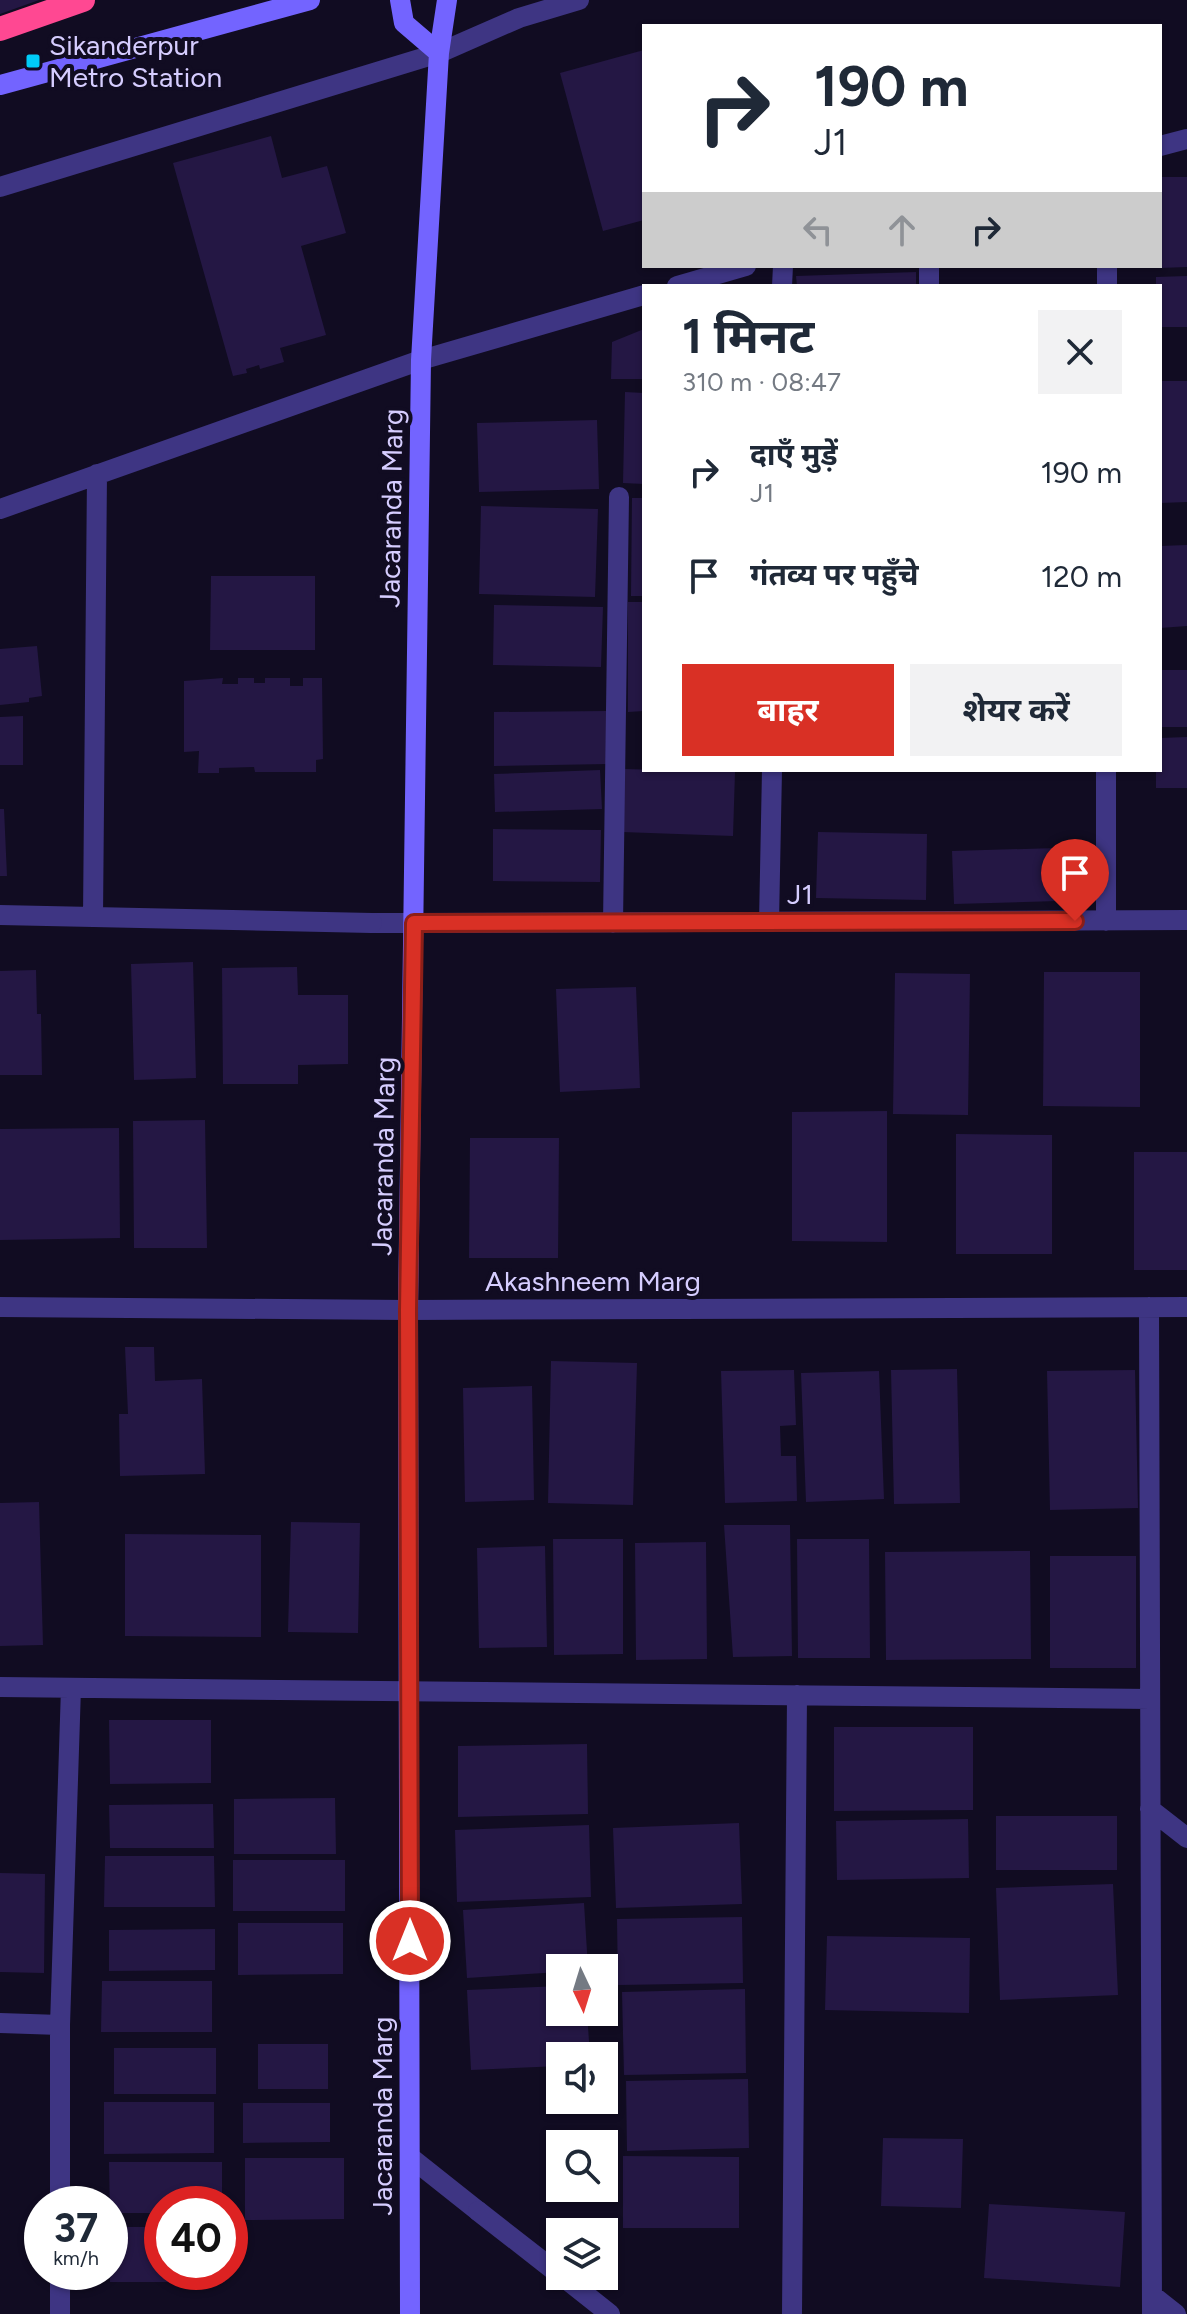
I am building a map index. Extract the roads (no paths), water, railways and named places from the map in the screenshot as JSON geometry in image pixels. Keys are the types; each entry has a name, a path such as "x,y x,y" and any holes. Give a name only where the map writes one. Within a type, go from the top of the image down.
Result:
{"highway":[{"path":"0,29 83,0"}],"street":[{"path":"0,85 310,0"},
{"path":"400,0 404,23 439,53"},
{"name":"Jacaranda Marg","path":"410,2314 408,1310 421,360 439,53 447,0"},
{"path":"0,187 439,53 519,18 579,0"},
{"path":"1162,145 1187,139"},
{"path":"684,284 739,268"},
{"path":"0,509 421,360 642,296"},
{"path":"93,917 97,474"},
{"path":"613,923 619,497"},
{"path":"769,922 772,772"},
{"path":"1106,772 1106,921"},
{"name":"J1","path":"0,915 372,923 1187,920"},
{"name":"Akashneem Marg","path":"0,1307 408,1310 1187,1307"},
{"path":"1149,1307 1152,2305 1176,2314"},
{"path":"0,1687 1150,1699"},
{"path":"60,2186 60,2025 71,1688"},
{"path":"792,2314 797,1695"},
{"path":"1150,1809 1187,1838"},
{"path":"0,2023 60,2025"},
{"path":"410,2157 546,2263"},
{"path":"60,2290 60,2314"},
{"path":"580,2290 610,2314"}],"place":[{"name":"Sikanderpur Metro Station","path":"33,61"}]}
